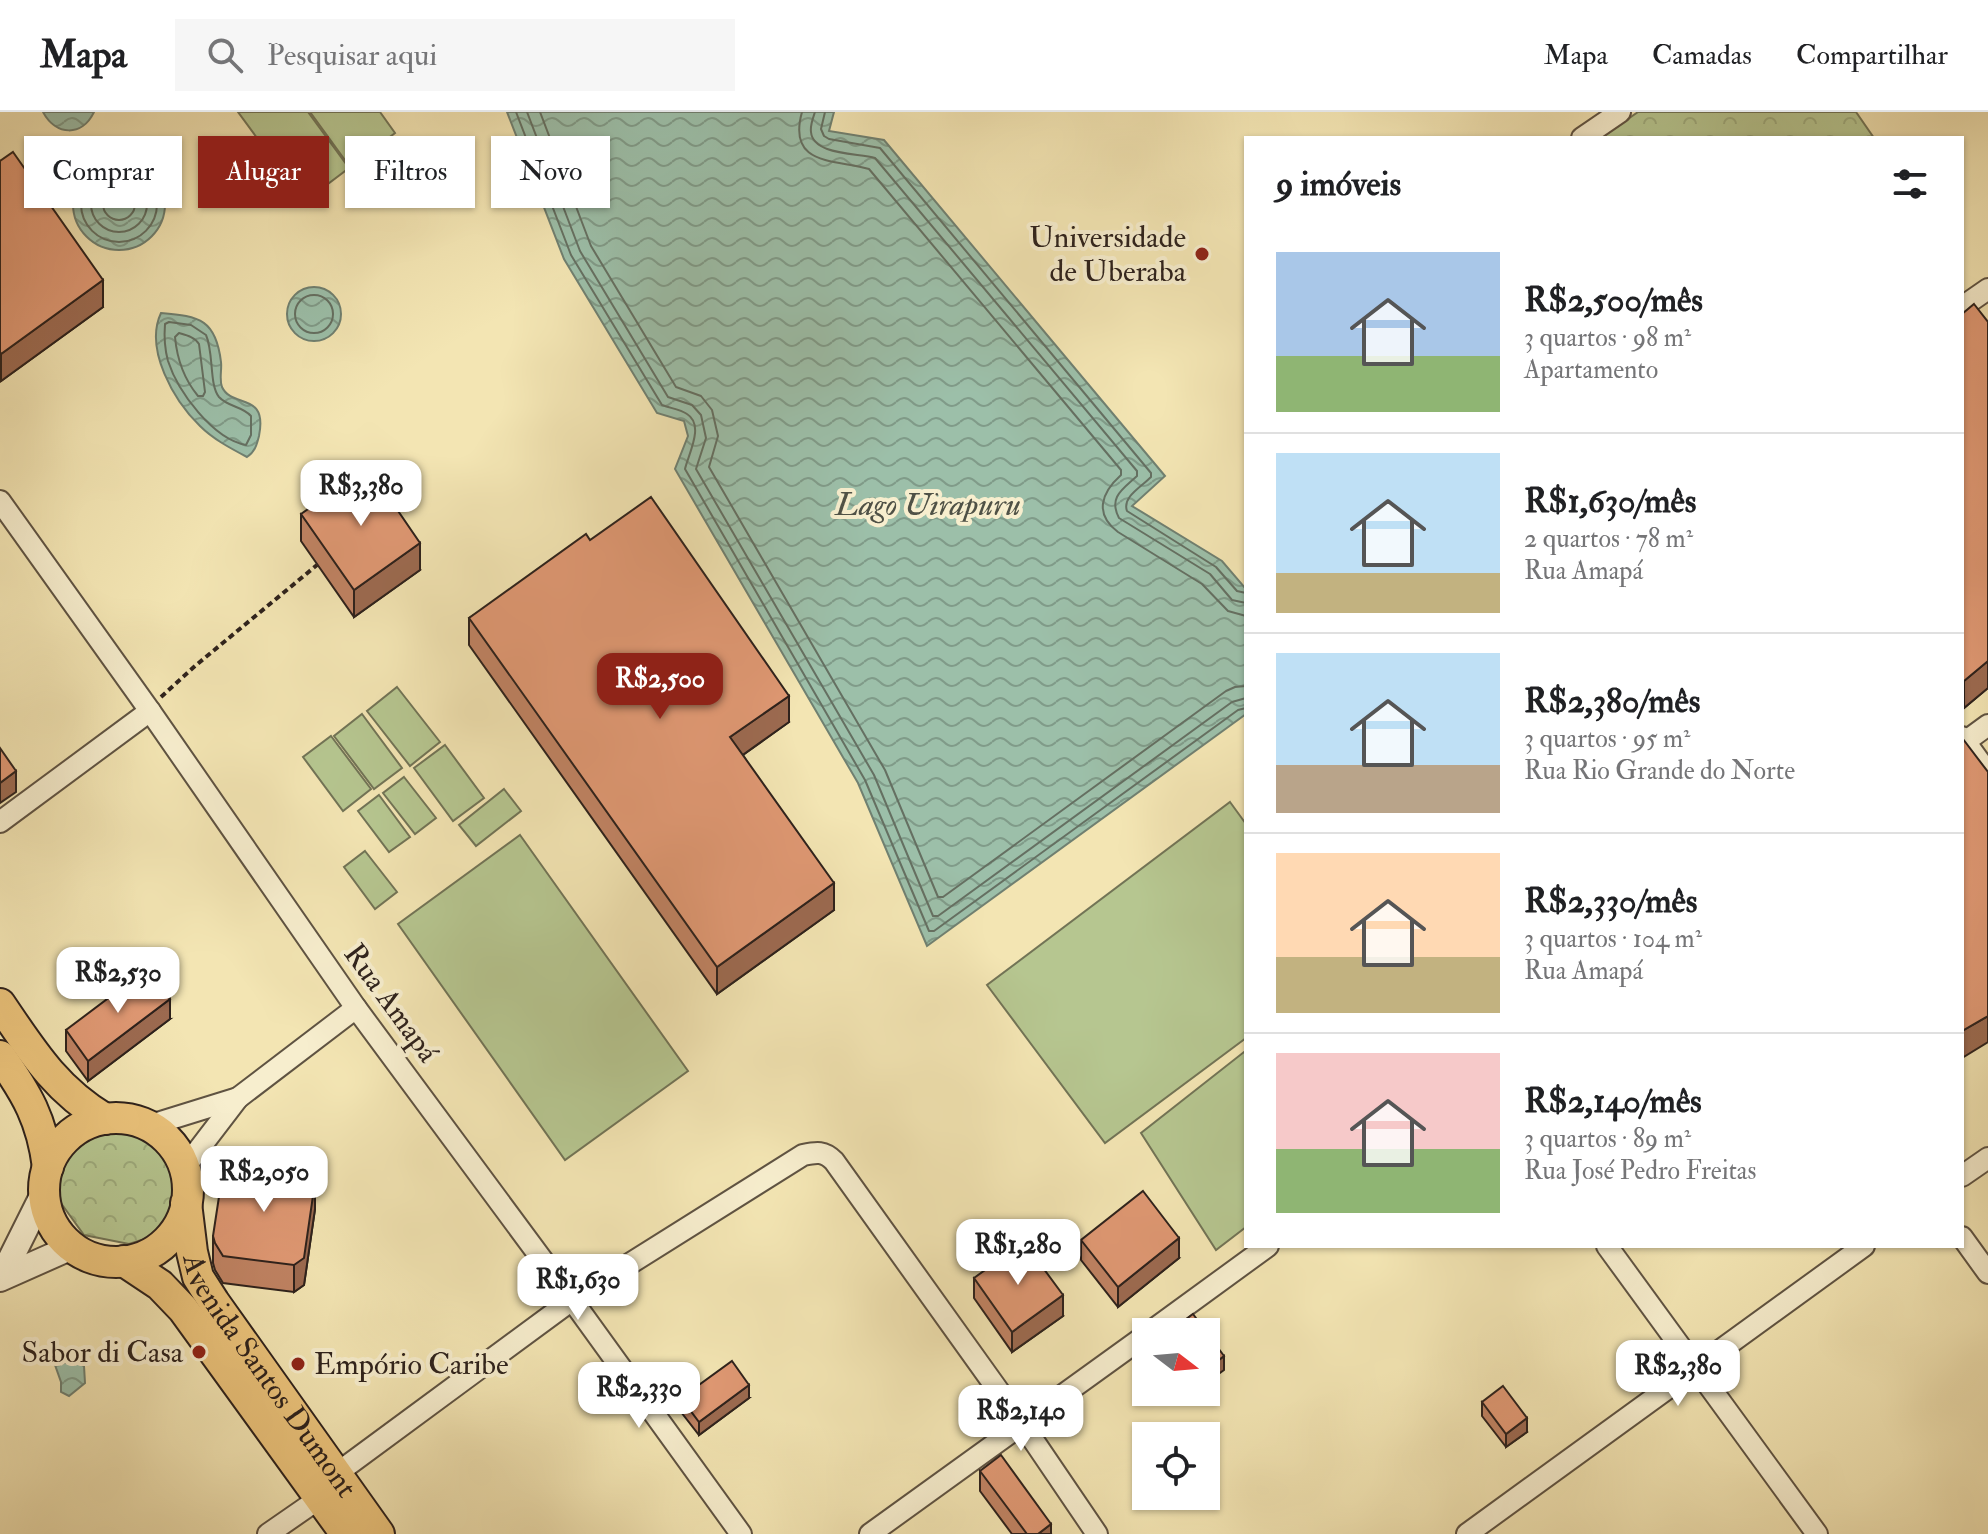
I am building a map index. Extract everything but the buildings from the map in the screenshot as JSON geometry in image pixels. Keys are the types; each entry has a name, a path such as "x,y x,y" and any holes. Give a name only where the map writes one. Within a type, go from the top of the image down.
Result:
{"main road":[{"path":"0,1004 56,1081 105,1119"},
{"path":"0,1056 32,1106 41,1128 45,1182 55,1228 72,1247"},
{"path":"45,1182 57,1149 70,1135 86,1124 105,1119 129,1119 151,1125 170,1142 186,1166"},
{"name":"Avenida Santos Dumont","path":"186,1166 186,1203 198,1277 328,1486 346,1534"},
{"name":"Avenida Santos Dumont","path":"72,1247 104,1261 124,1261 145,1255 164,1242 178,1225 186,1203"},
{"name":"Avenida Santos Dumont","path":"124,1261 160,1285 183,1309 328,1486 379,1534"}],"street":[{"path":"1585,136 1620,112"},
{"path":"1964,306 1988,289"},
{"name":"Rua Amapá","path":"0,501 356,1008 741,1534"},
{"path":"0,822 150,711"},
{"path":"1964,740 1988,725"},
{"path":"1964,742 1988,773"},
{"path":"186,1166 238,1098 356,1008"},
{"path":"151,1125 238,1098"},
{"path":"268,1534 572,1300 803,1155 815,1152 826,1153 834,1161 1097,1534"},
{"path":"1964,1175 1988,1158"},
{"path":"1,1278 45,1182"},
{"path":"1964,1240 1988,1273"},
{"path":"1,1278 72,1247"},
{"path":"1170,1318 1265,1248"},
{"path":"1608,1248 1817,1534"},
{"path":"1467,1534 1861,1248"},
{"path":"870,1534 1132,1346"}],"path":[{"path":"150,711 165,692 317,565"}],"green space":[{"path":"238,112 308,112 326,136 256,136"},
{"path":"310,112 380,112 395,133 391,136 345,136 345,160"},
{"path":"1638,112 1856,112 1873,136 1604,136"},
{"path":"329,141 345,163 345,171 329,183"},
{"path":"397,687 440,742 410,766 367,711"},
{"path":"362,714 402,768 374,789 334,736"},
{"path":"331,736 371,789 343,811 303,757"},
{"path":"445,745 484,798 453,821 414,768"},
{"path":"404,777 436,818 415,834 383,793"},
{"path":"504,789 521,811 476,846 459,825"},
{"path":"379,795 410,837 389,852 358,811"},
{"path":"1230,802 1244,821 1244,1039 1105,1143 987,985"},
{"path":"520,835 688,1071 565,1160 398,924"},
{"path":"365,851 397,892 375,909 344,867"},
{"path":"1244,1052 1244,1229 1216,1250 1141,1133"},
{"path":"109,1127 153,1135 179,1172 174,1211 157,1235 129,1244 84,1235 58,1199 62,1164 84,1134"}],"water":[{"path":"43,112 94,112 83,126 69,130 55,126"},
{"name":"Lago Uirapuru","path":"507,112 834,112 829,131 884,140 1165,476 1132,506 1222,561 1244,587 1244,715 927,946 858,783 675,469 688,436 684,421 657,413 564,259 544,208 610,208 610,136 516,136"},
{"path":"73,208 165,208 152,237 137,246 119,250 101,246 86,237"},
{"path":"314,287 333,295 341,314 333,333 314,341 295,333 287,314 295,295"},
{"path":"161,313 196,319 204,323 215,337 221,362 222,387 227,394 248,403 258,412 258,439 247,457 205,431 172,389 164,374 156,342"},
{"path":"74,1361 84,1366 85,1383 69,1396 61,1392 55,1365"}],"place":[{"name":"Universidade de Uberaba","path":"1202,254"},
{"name":"Sabor di Casa","path":"199,1352"},
{"name":"Empório Caribe","path":"298,1364"}]}
